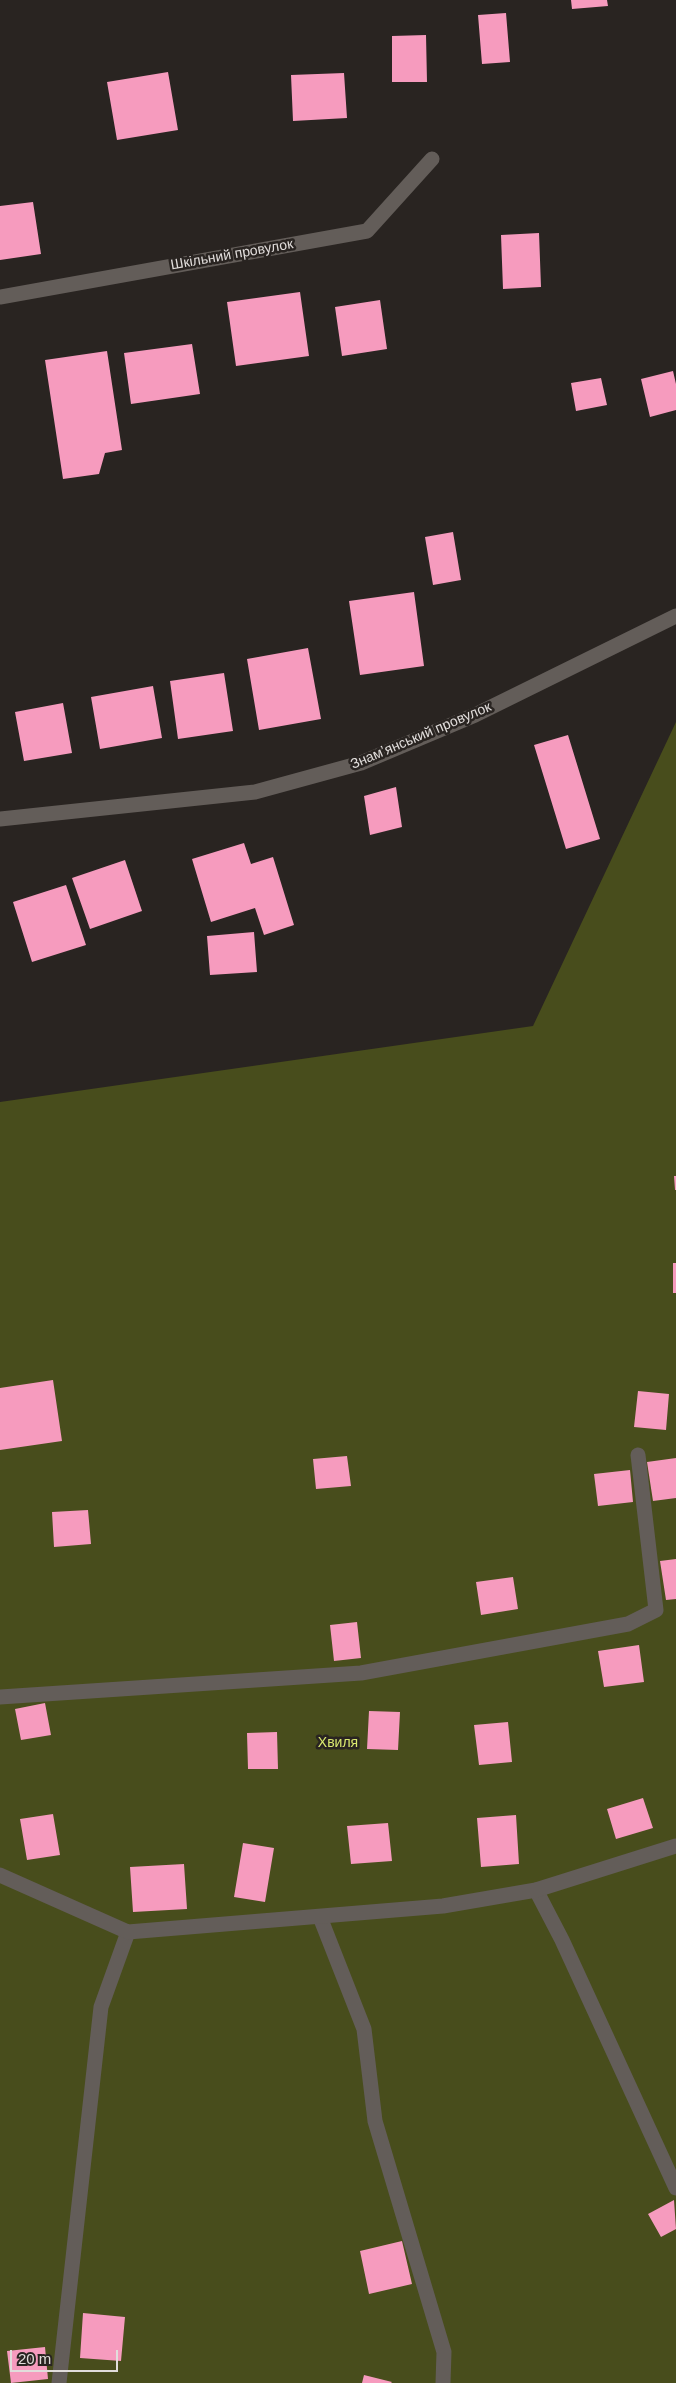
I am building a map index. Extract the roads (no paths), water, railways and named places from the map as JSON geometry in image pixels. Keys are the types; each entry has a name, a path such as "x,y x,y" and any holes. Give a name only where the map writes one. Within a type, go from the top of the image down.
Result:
{"street":[{"name":"Шкільний провулок","path":"0,297 368,231 432,159"},
{"name":"Знамʼянський провулок","path":"0,819 255,792 361,763 475,715 676,616"},
{"path":"0,1697 361,1673 628,1624 656,1610 638,1455"},
{"path":"0,1875 128,1932 443,1906 536,1890 676,1846"},
{"path":"536,1890 566,1949 676,2188"},
{"path":"320,1917 364,2029 375,2121 444,2352 442,2383"},
{"path":"59,2383 101,2007 128,1932"}],"park label":[{"name":"Хвиля","path":"338,1743"}]}
